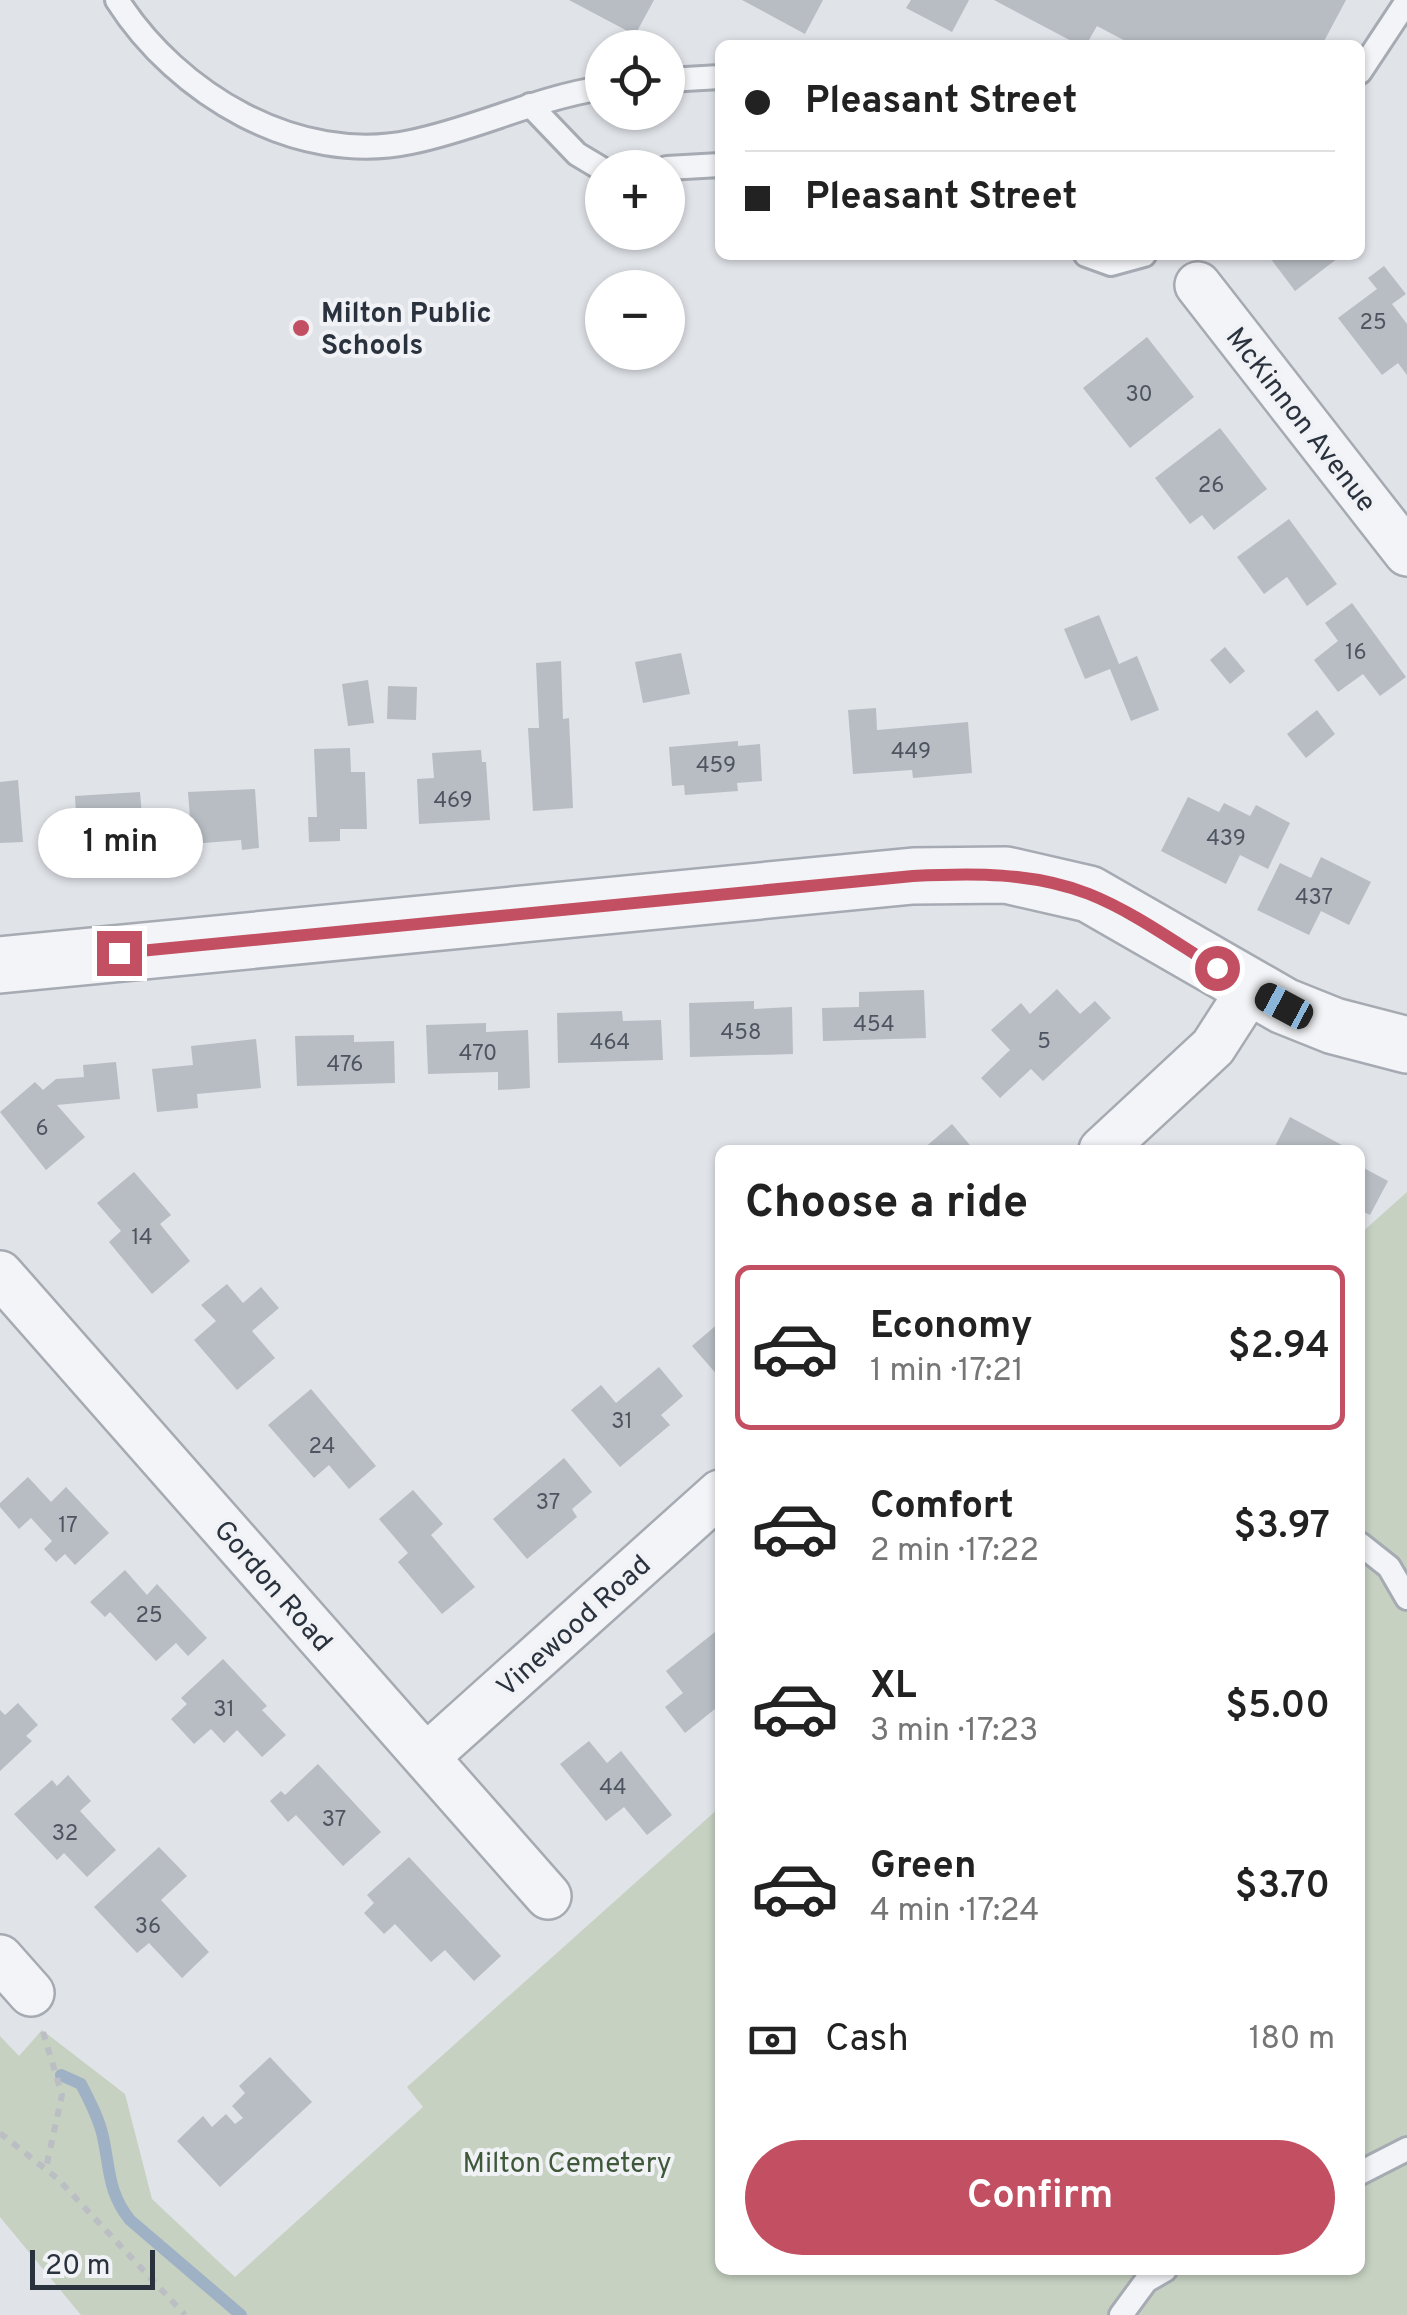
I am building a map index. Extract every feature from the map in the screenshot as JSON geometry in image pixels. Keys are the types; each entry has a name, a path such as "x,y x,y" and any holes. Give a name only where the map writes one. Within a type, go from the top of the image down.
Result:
{"street":[{"name":"McKinnon Avenue","path":"1198,285 1407,553"},
{"path":"0,965 913,876 974,874 1035,880 1089,894 1251,988 1334,1026 1407,1045"},
{"path":"1107,1145 1214,1047 1251,988"},
{"name":"Gordon Road","path":"0,1274 548,1896"},
{"name":"Vinewood Road","path":"426,1757 715,1497"},
{"path":"0,1958 32,1992"}],"lane":[{"path":"117,0 150,46 196,86 252,118 305,139 353,147 406,143 530,104 585,92"},
{"path":"1365,64 1407,1"},
{"path":"685,79 715,77"},
{"path":"530,104 585,159"},
{"path":"685,167 715,166"},
{"path":"1100,260 1111,264 1126,260"},
{"path":"1365,1548 1389,1568 1407,1598"},
{"path":"1365,2171 1407,2150"},
{"path":"1121,2315 1152,2275"}],"path":[{"path":"32,1992 62,2096 46,2168"},
{"path":"0,2133 46,2168 185,2315"}],"green space":[{"name":"Milton Cemetery","path":"1407,1192 1407,2315 81,2315 0,2217 0,2036 19,2056 42,2030 125,2094 152,2199 235,2277 423,2107 407,2087 715,1811 715,2275 1365,2275 1365,1230"}],"building":[{"path":"569,0 654,0 638,30 626,30"},
{"path":"742,0 823,0 805,34"},
{"path":"911,0 969,0 952,32 906,8"},
{"path":"994,0 1346,0 1325,40 1124,40 1097,26 1089,40 1070,40"},
{"path":"1272,260 1335,260 1295,291"},
{"path":"1384,266 1406,294 1392,304 1407,324 1407,375 1398,363 1382,375 1338,318 1377,289 1368,278"},
{"path":"1147,337 1194,397 1130,448 1083,388"},
{"path":"1220,428 1267,489 1214,530 1202,515 1190,524 1155,478"},
{"path":"1289,519 1337,584 1307,606 1287,577 1264,594 1237,557"},
{"path":"1352,603 1406,677 1380,696 1363,674 1338,692 1314,660 1338,641 1325,623"},
{"path":"1099,615 1119,664 1137,656 1159,710 1131,721 1110,669 1085,679 1064,629"},
{"path":"1225,647 1245,671 1230,684 1210,660"},
{"path":"681,653 690,694 643,703 635,662"},
{"path":"561,661 563,719 569,718 573,808 533,811 528,728 539,728 536,663"},
{"path":"368,680 374,723 348,726 342,684"},
{"path":"388,686 417,687 416,720 387,719"},
{"path":"876,708 877,730 968,722 972,773 913,778 912,770 853,774 848,710"},
{"path":"1317,710 1335,734 1306,758 1287,734"},
{"path":"738,741 738,746 760,744 762,781 737,783 738,791 685,795 684,785 672,786 669,747"},
{"path":"350,748 351,772 365,772 367,829 340,829 340,841 309,842 308,817 317,817 314,749"},
{"path":"481,750 482,762 486,762 490,820 419,824 417,779 434,778 432,753"},
{"path":"18,780 23,842 0,843 0,782"},
{"path":"255,789 259,848 242,850 241,840 192,844 188,792"},
{"path":"140,792 145,853 132,854 132,864 108,865 108,855 95,856 95,865 66,867 64,835 77,833 75,796"},
{"path":"1188,797 1219,812 1224,803 1250,816 1256,805 1290,823 1268,869 1240,855 1226,884 1161,851"},
{"path":"1321,857 1371,882 1349,925 1321,911 1309,935 1257,910 1280,863 1311,878"},
{"path":"1057,989 1080,1014 1095,1001 1111,1018 1043,1081 1031,1069 1000,1098 981,1078 1010,1050 991,1030 1021,1003 1030,1014"},
{"path":"924,990 926,1038 823,1041 822,1008 859,1007 859,992"},
{"path":"754,1001 754,1009 792,1007 793,1054 690,1057 689,1003"},
{"path":"622,1011 623,1021 661,1020 663,1060 558,1063 557,1013"},
{"path":"486,1023 486,1032 528,1030 530,1088 498,1090 498,1072 428,1074 426,1025"},
{"path":"354,1035 354,1042 394,1041 395,1083 297,1086 295,1036"},
{"path":"256,1039 261,1088 197,1094 198,1108 157,1112 152,1069 193,1065 191,1046"},
{"path":"116,1062 120,1099 57,1105 85,1137 46,1170 0,1112 35,1082 43,1090 56,1079 84,1077 83,1065"},
{"path":"1290,1117 1342,1145 1276,1145"},
{"path":"952,1124 970,1145 928,1145"},
{"path":"1365,1169 1388,1181 1370,1215 1365,1212"},
{"path":"134,1172 171,1215 160,1224 190,1261 152,1294 109,1242 121,1231 97,1203"},
{"path":"227,1284 243,1303 261,1287 279,1308 252,1331 275,1358 237,1390 194,1340 216,1321 201,1305"},
{"path":"715,1326 715,1372 692,1346"},
{"path":"659,1367 683,1396 661,1415 670,1425 620,1467 571,1410 601,1385 616,1403"},
{"path":"311,1389 376,1466 349,1489 329,1465 314,1478 268,1425"},
{"path":"564,1458 592,1492 572,1509 577,1517 527,1559 493,1519"},
{"path":"28,1477 51,1502 66,1487 109,1533 75,1565 65,1554 56,1562 44,1549 52,1541 31,1518 19,1529 0,1507"},
{"path":"413,1490 443,1524 431,1535 475,1587 442,1614 398,1562 408,1553 379,1519"},
{"path":"125,1570 147,1595 157,1584 207,1638 188,1656 176,1643 156,1661 110,1612 105,1617 90,1602"},
{"path":"715,1632 715,1709 685,1733 665,1707 683,1693 666,1671"},
{"path":"223,1659 267,1706 262,1710 286,1735 262,1757 237,1730 224,1743 211,1729 194,1744 171,1719 187,1704 181,1698"},
{"path":"18,1703 38,1725 26,1736 32,1741 0,1771 0,1710 5,1715"},
{"path":"589,1741 607,1763 621,1751 672,1815 647,1835 624,1807 606,1821 560,1764"},
{"path":"318,1764 381,1832 343,1866 296,1815 288,1822 270,1801 281,1791 285,1795"},
{"path":"68,1775 91,1801 80,1811 116,1850 87,1877 64,1853 57,1860 14,1814 52,1780 57,1786"},
{"path":"159,1847 187,1876 161,1900 209,1952 182,1978 149,1943 137,1953 94,1907"},
{"path":"409,1857 501,1956 474,1981 445,1950 431,1962 395,1924 384,1934 364,1913 374,1903 367,1895"},
{"path":"270,2057 312,2102 220,2187 177,2141 203,2116 212,2127 226,2114 235,2124 243,2118 232,2106 245,2093 239,2086"}],"waterway":[{"path":"61,2075 81,2084 101,2130 114,2190 130,2220 241,2315"}],"place":[{"name":"Milton Public Schools","path":"301,328"}],"route":[{"path":"119,953 913,876 974,874 1035,880 1089,894 1217,968"}]}
